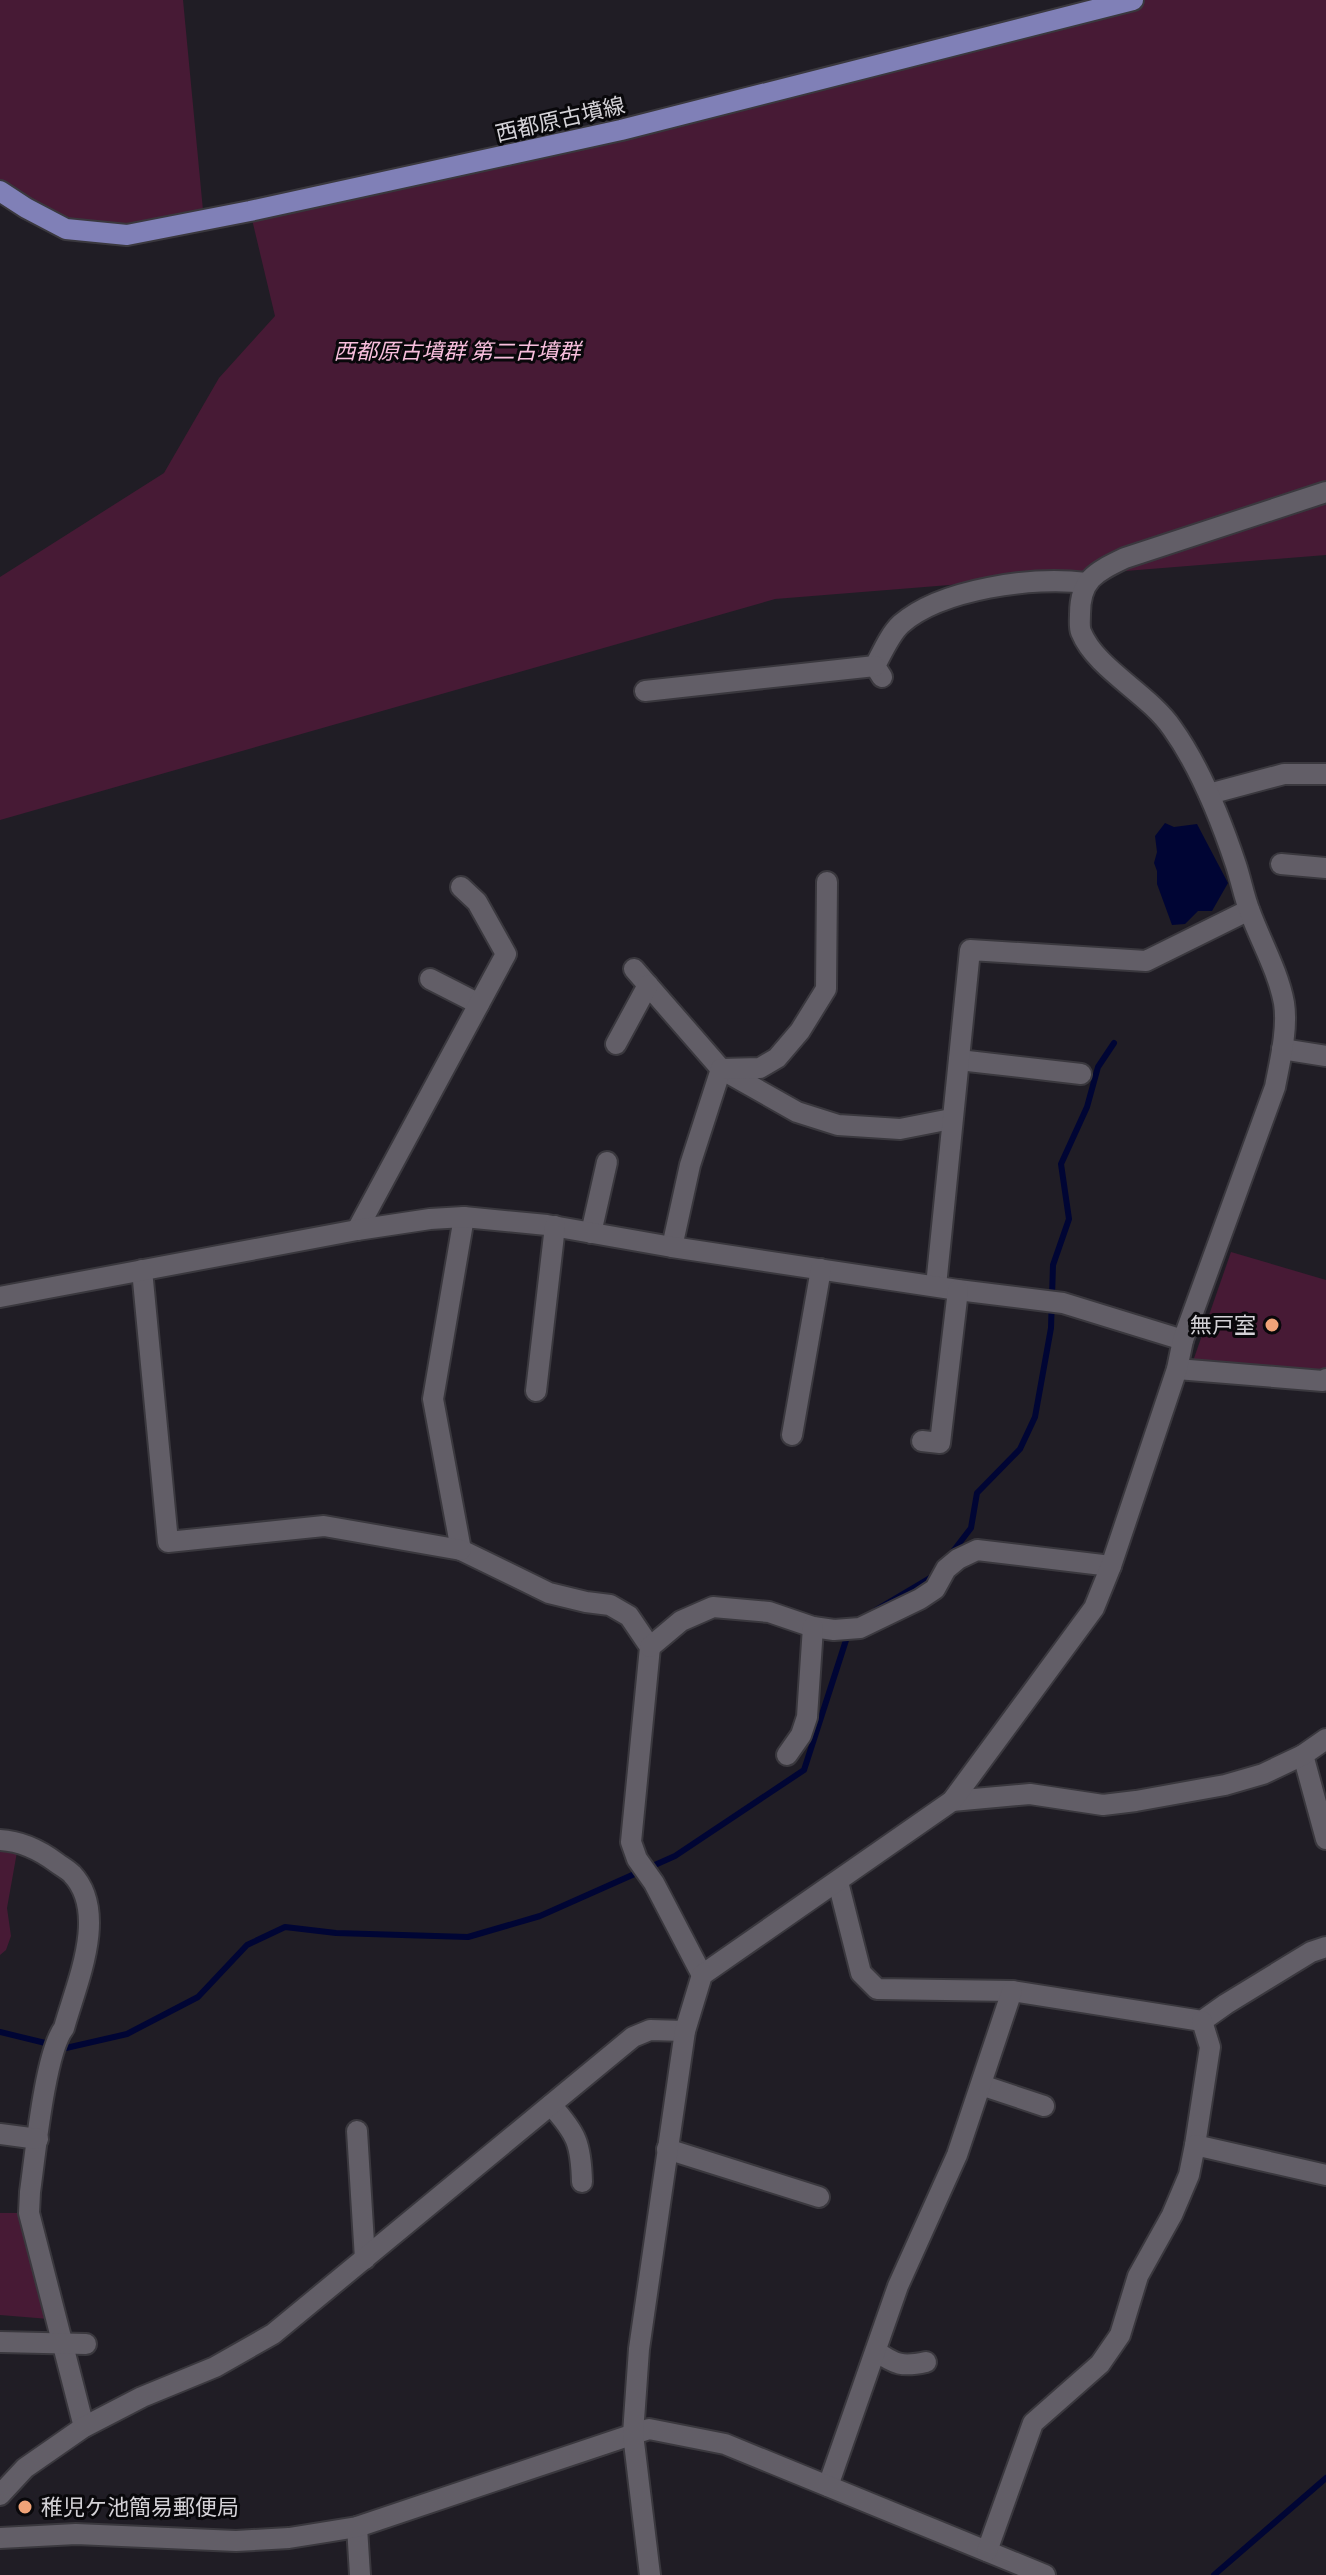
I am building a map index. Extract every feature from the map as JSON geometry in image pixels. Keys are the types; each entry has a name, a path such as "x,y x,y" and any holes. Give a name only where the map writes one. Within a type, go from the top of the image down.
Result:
{"main road":[{"name":"西都原古墳線","path":"0,191 66,229 127,235 621,130 1133,0"}],"street":[{"path":"650,2575 633,2434 642,2329 685,2031 702,1975 952,1801 1094,1608 1177,1369 1183,1340 1275,1087 1282,1049 1284,1005 1209,794 1172,727 1143,695 1101,662 1080,631 1080,599 1086,583 1102,569 1125,558 1326,492"},
{"path":"645,691 878,672 898,626 923,607 965,593 1029,582 1069,580 1086,583"},
{"path":"1209,794 1284,774 1326,774"},
{"path":"1281,864 1326,868"},
{"path":"721,1069 760,1068 777,1058 800,1031 826,989 827,882"},
{"path":"357,1230 506,954 477,902 461,887"},
{"path":"936,1286 970,950 1146,961 1249,910"},
{"path":"634,969 721,1069 797,1112 838,1125 900,1129 951,1119"},
{"path":"430,979 479,1004"},
{"path":"616,1044 648,985"},
{"path":"1282,1049 1326,1056"},
{"path":"959,1060 1081,1074"},
{"path":"672,1247 690,1165 721,1069"},
{"path":"591,1233 607,1162"},
{"path":"0,1297 357,1230 464,1217 555,1226 672,1247 958,1290 1053,1301 1183,1340"},
{"path":"461,1550 433,1399 464,1217"},
{"path":"536,1391 555,1226"},
{"path":"792,1435 821,1269"},
{"path":"142,1270 168,1542 324,1526 461,1550 549,1593 610,1605 629,1616 650,1647 631,1842 637,1859 702,1975"},
{"path":"922,1441 940,1443 958,1290"},
{"path":"1177,1369 1295,1380 1326,1379"},
{"path":"650,1647 681,1621 713,1607 769,1612 813,1627 834,1630 860,1628 920,1599 935,1589 946,1569 977,1550 1111,1566"},
{"path":"787,1755 801,1735 807,1717 813,1627"},
{"path":"952,1801 1030,1794 1114,1804 1225,1785 1263,1774 1303,1755 1326,1739"},
{"path":"1303,1755 1326,1839"},
{"path":"0,1840 13,1841 48,1856 73,1874 87,1901 91,1929 64,2028 52,2057 29,2213 84,2427"},
{"path":"838,1882 861,1973 877,1989 1012,1991 1202,2021 1311,1952 1326,1947"},
{"path":"828,2486 898,2286 957,2155 1012,1991"},
{"path":"987,2551 1033,2423 1100,2364 1120,2335 1138,2276 1172,2215 1189,2175 1210,2047 1202,2021"},
{"path":"0,2495 25,2468 84,2427 142,2397 215,2367 273,2334 633,2037 650,2030 685,2031"},
{"path":"981,2085 1044,2106"},
{"path":"551,2105 567,2122 581,2150 582,2182"},
{"path":"357,2131 365,2259"},
{"path":"0,2134 38,2139"},
{"path":"1195,2145 1326,2175"},
{"path":"667,2149 819,2197"},
{"path":"0,2342 86,2344"},
{"path":"876,2351 892,2363 911,2365 926,2362"},
{"path":"0,2538 76,2534 236,2541 289,2538 357,2527 649,2429 725,2444 1045,2575"},
{"path":"357,2527 360,2575"}],"green space":[{"path":"0,0 183,0 204,221 66,229 0,191"},
{"name":"西都原古墳群 第二古墳群","path":"1133,0 1326,0 1326,555 775,599 0,820 0,577 164,473 219,378 275,316 250,211"},
{"path":"1231,1252 1326,1280 1326,1372 1192,1364"},
{"path":"0,1851 17,1852 7,1908 11,1936 6,1950 0,1955"},
{"path":"0,2213 29,2213 49,2319 0,2315"}],"shaded area":[{"path":"1165,823 1174,827 1197,824 1228,883 1212,911 1198,911 1185,924 1172,925 1157,884 1155,836"}],"waterway":[{"path":"951,1554 971,1528 977,1493 1020,1449 1035,1417 1051,1328 1053,1265 1069,1219 1061,1164 1087,1107 1098,1067 1114,1043"},
{"path":"876,1610 935,1575"},
{"path":"0,2032 66,2048 127,2034 198,1997 247,1945 285,1927 336,1933 468,1937 540,1916 675,1856 804,1770 848,1634"},
{"path":"1214,2575 1326,2478"}],"place":[{"name":"無戸室","path":"1272,1325"},
{"name":"稚児ケ池簡易郵便局","path":"25,2507"}]}
